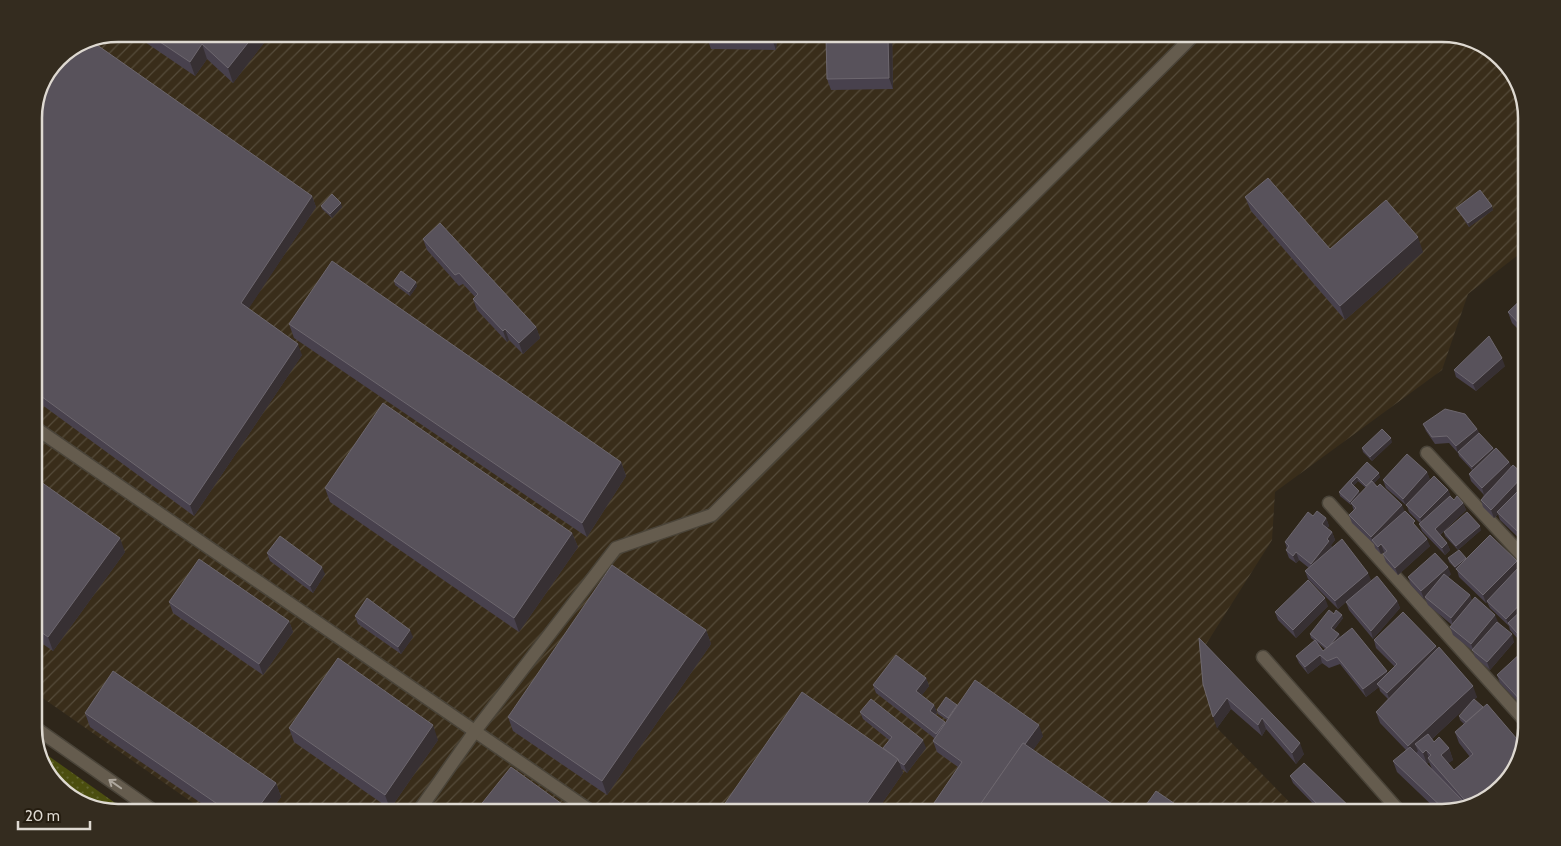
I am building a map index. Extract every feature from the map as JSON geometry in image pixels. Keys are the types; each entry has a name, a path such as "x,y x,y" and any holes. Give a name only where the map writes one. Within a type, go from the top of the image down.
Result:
{"street":[{"path":"424,804 475,731 616,548 712,514 1187,42"},
{"path":"43,433 580,804"},
{"path":"1428,453 1519,551"},
{"path":"1329,503 1519,713"},
{"path":"1263,658 1393,804"},
{"path":"43,733 143,804"}],"shaded area":[{"path":"119,42 1452,43 1476,50 1493,61 1506,76 1514,94 1518,114 1518,255 1468,294 1442,370 1275,492 1272,540 1203,649 1217,728 1291,804 195,804 43,698 43,114 46,96 76,55 89,48"},
{"path":"48,756 116,804 94,799 76,791 61,778"}],"building":[{"path":"160,42 249,42 228,68 202,44 190,62"},
{"path":"826,42 888,42 889,78 827,79"},
{"path":"98,46 312,196 241,303 298,344 190,505 43,398 43,114 45,99 55,76 65,65 76,55"},
{"path":"1268,178 1330,249 1386,200 1418,237 1340,306 1245,197"},
{"path":"1480,190 1492,206 1468,223 1456,208"},
{"path":"332,194 341,203 330,214 321,206"},
{"path":"440,223 536,327 519,343 505,329 503,331 473,299 478,294 459,273 455,275 423,239"},
{"path":"332,261 621,462 582,523 289,324"},
{"path":"401,271 416,282 409,292 394,281"},
{"path":"1518,302 1518,323 1508,312"},
{"path":"1489,336 1502,358 1473,384 1454,370"},
{"path":"383,403 572,533 514,618 325,488"},
{"path":"1445,409 1465,414 1477,429 1456,446 1447,436 1432,437 1423,424"},
{"path":"1382,429 1391,438 1370,457 1362,448"},
{"path":"1479,433 1493,448 1472,467 1458,452"},
{"path":"1496,448 1509,462 1482,488 1469,474"},
{"path":"1407,454 1427,472 1403,499 1383,480"},
{"path":"1367,462 1379,473 1366,486 1357,477 1351,483 1359,491 1350,502 1339,492"},
{"path":"1513,465 1519,470 1519,481 1491,510 1481,500"},
{"path":"1434,476 1448,490 1420,518 1406,505"},
{"path":"1372,481 1377,487 1380,484 1402,505 1371,537 1349,515 1356,508 1351,503"},
{"path":"43,483 120,538 48,637 43,633"},
{"path":"1519,490 1519,533 1497,512"},
{"path":"1450,496 1454,500 1457,496 1463,503 1435,529 1447,543 1442,548 1419,524"},
{"path":"1317,511 1326,518 1322,524 1332,532 1327,539 1329,541 1311,564 1296,552 1293,556 1286,550 1289,546 1285,542 1308,512 1313,516"},
{"path":"1405,511 1415,521 1413,523 1427,539 1395,568 1383,554 1387,551 1381,544 1378,547 1372,540"},
{"path":"1467,512 1480,526 1456,546 1444,532"},
{"path":"1490,535 1517,561 1483,595 1456,569"},
{"path":"280,536 322,567 310,586 267,553"},
{"path":"1342,539 1368,573 1335,601 1305,571"},
{"path":"1459,550 1466,558 1455,567 1448,558"},
{"path":"1435,553 1448,567 1421,591 1408,577"},
{"path":"199,559 289,621 259,664 169,602"},
{"path":"612,565 706,630 602,781 508,717"},
{"path":"1519,567 1519,606 1506,619 1487,601"},
{"path":"1444,574 1470,595 1451,618 1425,597"},
{"path":"1377,576 1397,601 1371,631 1346,602"},
{"path":"1308,580 1325,598 1293,630 1275,612"},
{"path":"1475,597 1495,615 1471,644 1450,627"},
{"path":"367,598 410,630 398,647 355,616"},
{"path":"1329,610 1334,614 1336,610 1342,615 1331,628 1339,634 1327,648 1310,634"},
{"path":"1403,612 1436,646 1387,693 1377,684 1397,664 1374,640"},
{"path":"1519,613 1519,635 1508,623"},
{"path":"1497,622 1512,634 1487,662 1472,650"},
{"path":"1352,628 1387,671 1363,689 1337,657 1327,661 1320,655 1305,667 1296,656 1315,640 1323,651"},
{"path":"1199,638 1300,743 1292,753 1262,718 1258,725 1227,698 1213,717 1203,684"},
{"path":"1439,647 1473,686 1408,746 1376,712"},
{"path":"896,655 926,678 916,691 934,705 930,711 945,722 936,734 873,685"},
{"path":"1519,655 1519,699 1497,675"},
{"path":"338,658 433,725 385,795 289,728"},
{"path":"113,671 276,783 261,804 217,804 85,713"},
{"path":"975,680 1039,725 1025,744 1023,743 981,804 934,803 962,762 933,741"},
{"path":"802,692 898,759 867,804 725,804"},
{"path":"946,697 957,705 948,718 937,710"},
{"path":"871,699 923,740 904,765 883,748 892,737 860,712"},
{"path":"1474,699 1483,707 1466,722 1459,716"},
{"path":"1487,704 1517,739 1511,761 1503,774 1489,788 1465,800 1428,758 1431,755 1426,750 1423,753 1415,744 1428,734 1434,742 1439,737 1449,748 1441,755 1454,770 1473,754 1455,732"},
{"path":"1023,743 1112,804 981,804"},
{"path":"1410,747 1463,801 1439,804 1393,761"},
{"path":"1304,763 1347,804 1317,804 1290,776"},
{"path":"511,767 562,804 481,804"},
{"path":"1156,791 1175,804 1147,804"}]}
